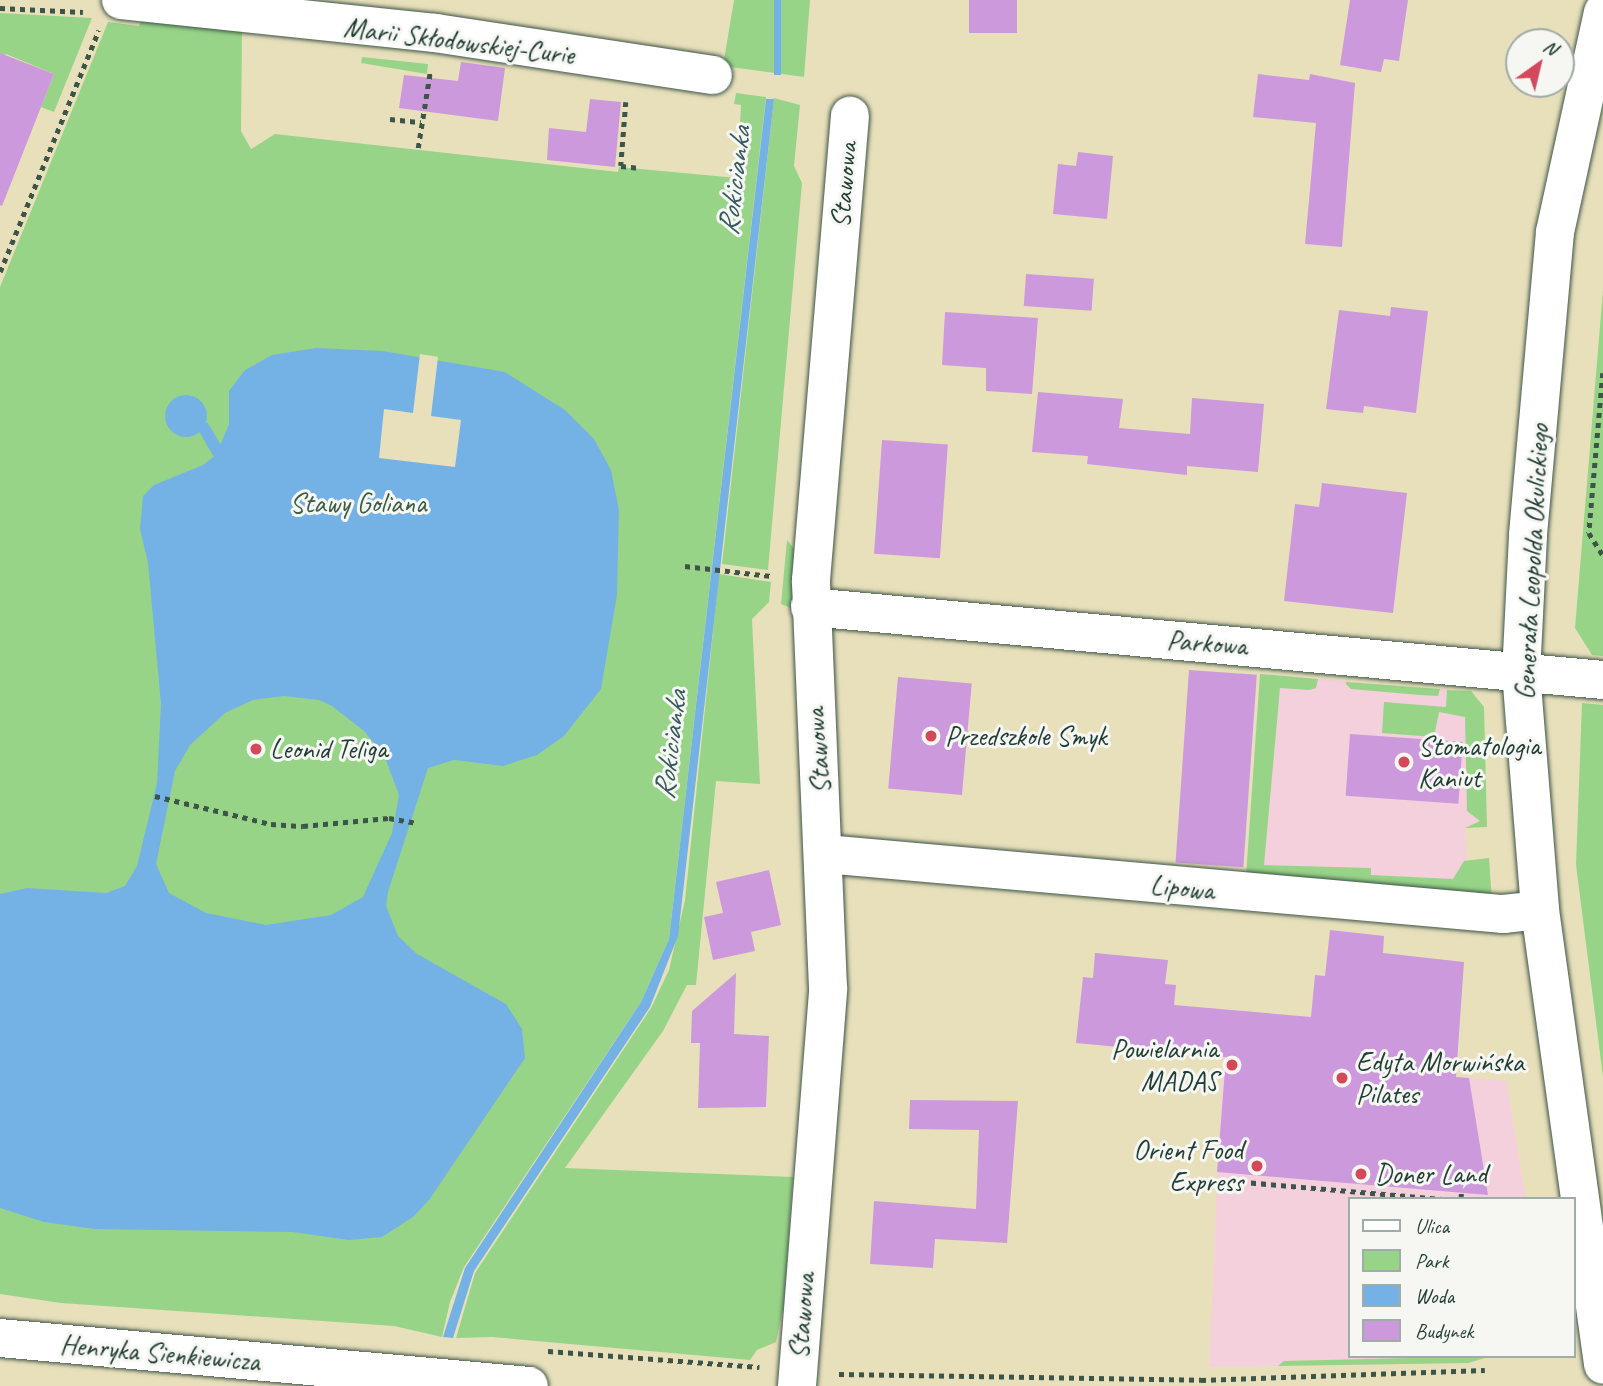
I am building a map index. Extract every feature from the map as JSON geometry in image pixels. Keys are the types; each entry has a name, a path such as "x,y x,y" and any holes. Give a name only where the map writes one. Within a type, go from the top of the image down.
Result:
{"street":[{"name":"Generała Leopolda Okulickiego","path":"1603,12 1555,233 1528,536 1521,672 1540,910 1603,1365"},
{"name":"Marii Skłodowskiej-Curie","path":"110,14 388,15 435,33 713,75"},
{"name":"Stawowa","path":"798,1369 828,988 825,854 810,607 850,116"},
{"name":"Parkowa","path":"810,607 1603,680"},
{"name":"Lipowa","path":"825,854 1503,914 1540,910"},
{"name":"Henryka Sienkiewicza","path":"0,1338 532,1368"}],"path":[{"path":"0,272 110,14"},
{"path":"626,98 621,166 640,168"},
{"path":"390,119 421,122"},
{"path":"1603,373 1589,533 1603,555"},
{"path":"685,566 776,576"},
{"path":"155,796 271,824 303,826 395,819 416,823"},
{"path":"1221,1180 1419,1197"},
{"path":"532,1368 749,1369 762,1367 778,1350 798,1369 820,1355 826,1366 844,1377 1201,1380 1485,1370"}],"shaded area":[{"path":"1260,674 1447,690 1475,715 1481,821 1465,829 1468,870 1455,883 1246,873"},
{"path":"1223,1057 1506,1081 1526,1197 1348,1197 1348,1358 1485,1358 1468,1363 1209,1367"}],"green space":[{"path":"734,0 810,0 804,77 723,66"},
{"path":"0,13 92,18 54,112 41,107 54,74 6,54 0,59"},
{"name":"Stawy Goliana","path":"144,14 242,31 241,131 251,149 275,134 618,172 619,167 737,178 741,105 734,104 736,93 766,97 669,939 641,1002 464,1267 450,1302 442,1337 394,1326 61,1303 0,1294 0,287 108,22 139,26"},
{"path":"362,57 428,64 427,74 361,63"},
{"path":"774,98 800,105 794,166 802,183 768,570 722,564"},
{"path":"1603,290 1603,656 1592,655 1575,628"},
{"path":"787,540 799,555 796,610 781,604"},
{"path":"719,574 771,582 769,602 752,619 760,784 716,781 696,985 687,985 663,1031 565,1168 793,1177 784,1304 776,1342 757,1350 750,1360 492,1337 456,1338 475,1273 651,1008 669,970 685,900"},
{"path":"1260,674 1318,679 1316,688 1309,690 1280,688 1264,865 1371,868 1371,875 1453,879 1464,861 1489,858 1492,902 1246,877"},
{"path":"1346,684 1440,689 1438,696 1351,689"},
{"path":"1447,690 1471,691 1484,707 1487,827 1465,828 1480,821 1467,811 1465,717 1439,712 1434,737 1382,733 1384,702 1446,707"},
{"path":"1582,703 1603,705 1603,1077 1576,865"},
{"path":"1485,1358 1468,1363 1278,1366 1284,1361"}],"water":[{"path":"774,0 781,0 781,75 774,75"},
{"path":"766,99 774,99 678,936 650,1007 474,1271 453,1338 443,1337 465,1268 641,1002 669,939"},
{"name":"Stawy Goliana","path":"316,348 383,351 505,372 565,410 594,439 611,470 619,510 617,595 601,689 564,736 537,755 503,766 454,760 428,768 388,892 386,906 398,936 417,954 506,1004 522,1029 525,1058 429,1200 413,1217 382,1237 349,1240 293,1232 94,1229 44,1222 0,1208 0,894 27,888 106,893 125,886 137,866 157,783 161,704 148,563 140,529 143,496 154,485 203,465 216,455 229,424 229,391 245,370 272,355","holes":["284,696 319,700 332,706 364,731 384,755 399,795 392,833 363,897 331,915 266,925 206,913 169,893 156,864 175,771 190,745 225,713 253,700"]},
{"path":"186,395 201,401 207,416 201,431 186,437 171,431 165,416 171,401"}],"pier":[{"path":"420,354 438,357 431,416 461,420 455,467 379,458 384,409 413,413"}],"building":[{"path":"969,0 1017,0 1017,33 969,33"},
{"path":"1350,0 1408,0 1399,61 1384,59 1381,72 1340,65"},
{"path":"0,53 54,74 2,206 0,205"},
{"path":"461,62 505,68 498,121 399,108 404,75 458,81"},
{"path":"1258,74 1309,80 1310,74 1355,83 1342,247 1305,244 1316,123 1253,117"},
{"path":"590,99 621,102 615,167 547,160 549,128 586,132"},
{"path":"1078,152 1113,156 1107,219 1053,214 1058,164 1076,166"},
{"path":"1026,274 1094,279 1092,311 1024,306"},
{"path":"1391,307 1428,311 1416,413 1364,406 1363,413 1326,409 1339,310 1390,316"},
{"path":"945,312 1038,318 1032,394 986,391 986,368 942,365"},
{"path":"1038,392 1123,399 1119,428 1190,434 1192,398 1264,404 1258,472 1187,466 1187,475 1087,464 1088,456 1032,452"},
{"path":"882,440 948,445 940,558 874,554"},
{"path":"1322,483 1407,493 1393,613 1284,601 1295,504 1319,507"},
{"path":"1189,670 1257,675 1243,867 1176,863"},
{"name":"Przedszkole Smyk","path":"898,677 972,683 962,795 888,789"},
{"name":"Stomatologia Kaniut","path":"1350,734 1463,742 1458,804 1346,796"},
{"path":"769,870 781,925 751,932 755,951 713,960 704,917 723,913 716,882"},
{"path":"1330,930 1384,936 1383,953 1464,962 1456,1077 1469,1078 1488,1195 1217,1172 1226,1057 1076,1043 1083,977 1093,978 1095,953 1168,960 1165,984 1176,985 1174,1005 1311,1017 1315,975 1325,976"},
{"path":"736,973 734,1034 769,1036 766,1107 698,1108 700,1043 691,1043 692,1011"},
{"path":"910,1100 1018,1101 1007,1243 935,1239 933,1268 870,1264 874,1201 976,1209 979,1130 909,1129"}],"waterway":[{"path":"204,428 218,452"}],"place":[{"name":"Przedszkole Smyk","path":"931,736"},
{"name":"Leonid Teliga","path":"256,749"},
{"name":"Stomatologia Kaniut","path":"1404,762"},
{"name":"Powielarnia MADAS","path":"1232,1065"},
{"name":"Edyta Morwińska Pilates","path":"1342,1078"},
{"name":"Orient Food Express","path":"1257,1166"},
{"name":"Doner Land","path":"1361,1174"}],"water label":[{"name":"Rokicianka","path":"734,181"},
{"name":"Rokicianka","path":"670,745"}]}
